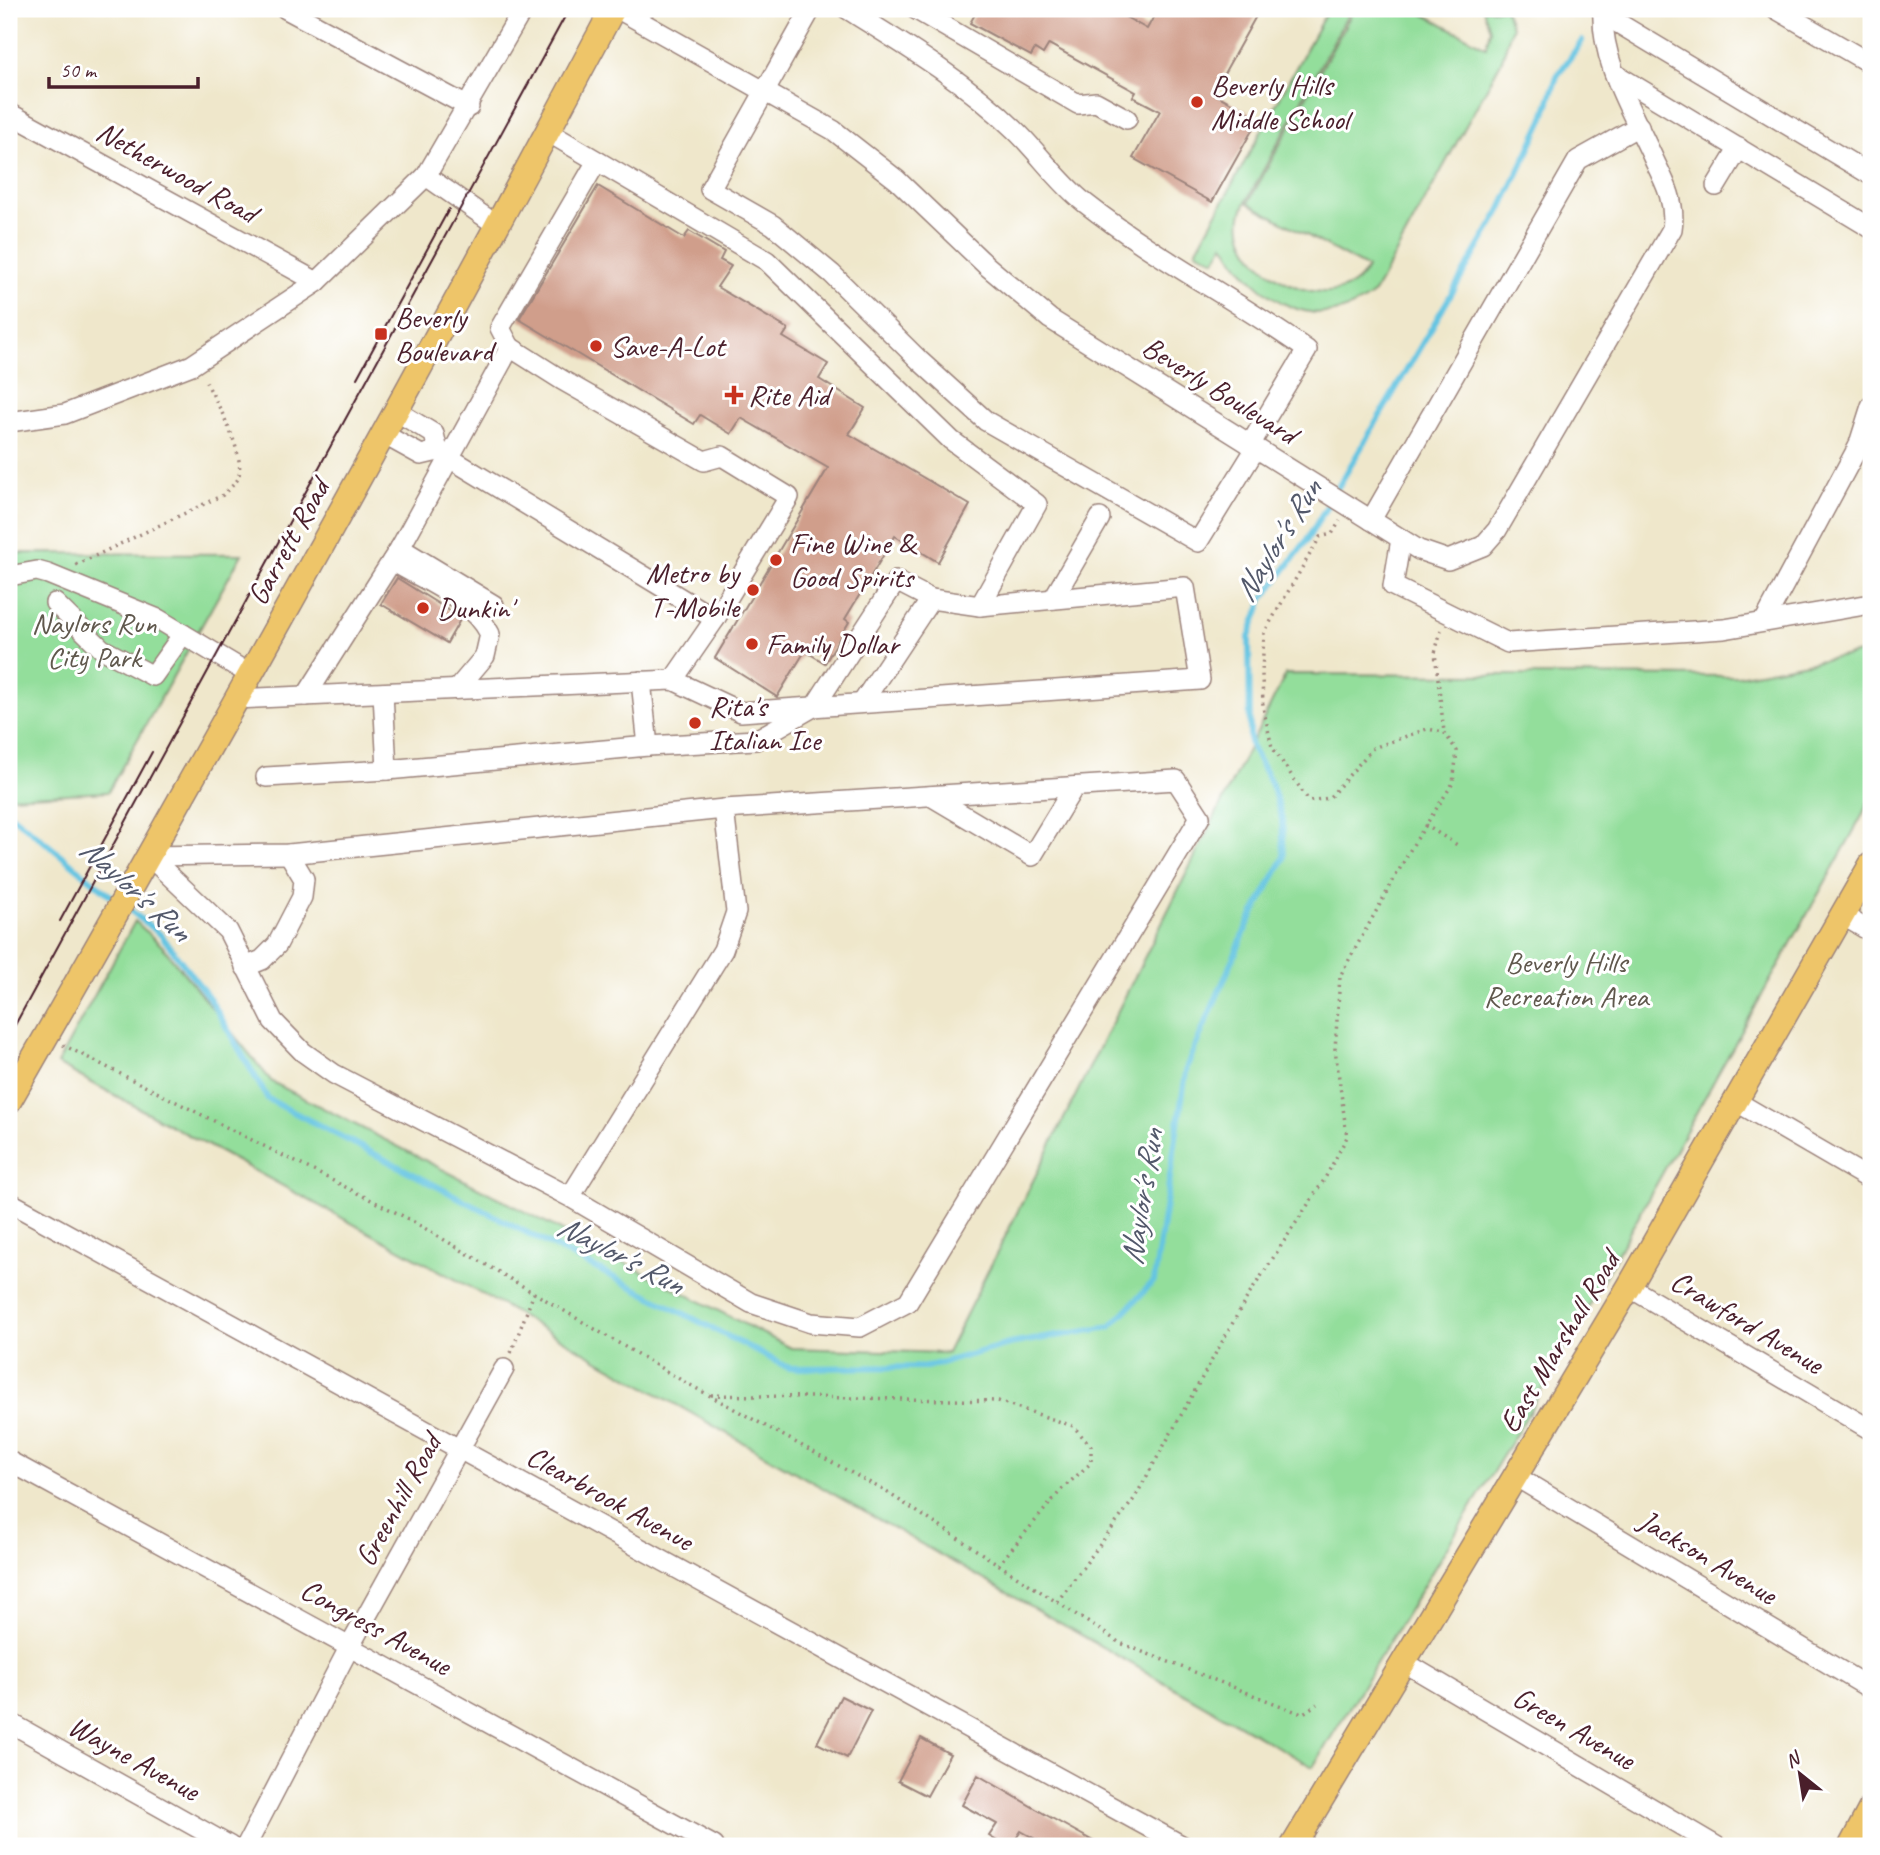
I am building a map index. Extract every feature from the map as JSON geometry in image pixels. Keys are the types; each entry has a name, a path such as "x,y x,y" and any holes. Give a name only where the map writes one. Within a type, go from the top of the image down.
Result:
{"main road":[{"name":"Garrett Road","path":"9,1101 251,675 615,9"},
{"name":"East Marshall Road","path":"1293,1846 1629,1287 1871,865"},
{"path":"1851,1846 1871,1808"}],"street":[{"path":"286,9 469,107"},
{"path":"9,422 65,414 195,363 317,282 426,176 469,107 523,9"},
{"name":"Beverly Boulevard","path":"615,9 833,130 897,180 987,266 1050,319 1401,539 1433,558 1448,560 1483,546 1497,530 1672,229 1675,213 1668,189 1608,57 1603,11"},
{"path":"811,9 710,189 773,225 832,274 920,361 986,421 1198,542 1307,349 1261,317 1140,244 1082,201 1014,128 940,67 847,9"},
{"path":"915,9 1078,104 1096,102 1126,119"},
{"path":"1776,9 1871,64"},
{"path":"1603,11 1871,175"},
{"path":"1615,74 1871,228"},
{"name":"Netherwood Road","path":"9,113 317,282"},
{"path":"1371,520 1578,160 1639,126"},
{"path":"548,132 767,261 951,440 1037,504 980,606"},
{"path":"1716,186 1739,148"},
{"path":"597,161 500,327 510,347 562,380 704,461 722,456 789,497 715,619 673,680"},
{"path":"426,176 498,226"},
{"path":"306,696 396,554 444,455 510,347"},
{"path":"1764,622 1858,447 1871,407"},
{"path":"396,411 434,434 444,455"},
{"path":"383,434 421,455 444,455 715,619"},
{"path":"1053,599 1100,518"},
{"path":"1401,539 1393,586 1508,643 1724,629 1871,604"},
{"path":"396,554 494,606"},
{"path":"396,554 467,606 485,624 490,635 489,646 470,678 457,689"},
{"path":"9,576 37,571 48,574 158,619 251,675"},
{"path":"236,699 673,680 741,712 816,706 1200,680 1185,587 980,606 931,599 896,580 816,706 757,740 648,746 387,770 266,777"},
{"path":"862,703 931,599"},
{"path":"55,603 102,649 153,676 183,634"},
{"path":"641,681 648,746"},
{"path":"383,693 387,770"},
{"path":"1176,780 1200,817 908,1302 860,1327 811,1323 751,1303 570,1197 334,1074 303,1052 274,1021 228,930 149,856 289,854 724,809 1176,780"},
{"path":"931,796 1032,856 1074,787"},
{"path":"570,1197 723,950 736,912 724,809"},
{"path":"245,967 262,960 278,945 302,897 304,879 289,854"},
{"path":"1842,915 1871,932"},
{"path":"1737,1102 1871,1180"},
{"name":"Clearbrook Avenue","path":"9,1202 1183,1846"},
{"name":"Crawford Avenue","path":"1629,1287 1871,1430"},
{"name":"Greenhill Road","path":"246,1846 350,1646 504,1369"},
{"name":"Congress Avenue","path":"9,1461 714,1846"},
{"name":"Jackson Avenue","path":"1515,1476 1871,1689"},
{"name":"Green Avenue","path":"1402,1661 1716,1846"},
{"name":"Wayne Avenue","path":"9,1722 230,1846"}],"path":[{"path":"48,574 122,545 223,495 237,480 239,465 234,446 220,410 195,363"},
{"path":"1332,534 1320,537 1264,633 1263,707 1272,747 1308,800 1329,798 1373,748 1427,729 1444,732"},
{"path":"1057,1602 1134,1499 1245,1301 1324,1180 1347,1137 1335,1049 1339,976 1453,783 1457,751 1444,732 1435,653 1446,612"},
{"path":"1426,825 1459,846"},
{"path":"46,1036 409,1219 709,1395 885,1491 1120,1643 1302,1714 1317,1704"},
{"path":"504,1369 534,1293"},
{"path":"709,1395 998,1401 1073,1426 1091,1446 1091,1463 1054,1499 999,1564"}],"green space":[{"path":"1328,9 1351,9 1245,204 1241,226 1247,248 1263,266 1283,281 1307,290 1331,292 1352,285 1367,268 1248,203 1354,9 1414,9 1486,47 1490,29 1483,9 1505,9 1512,27 1501,62 1374,293 1352,306 1331,312 1309,312 1289,306 1270,295 1253,281 1224,244 1215,260 1196,251"},
{"name":"Naylors Run City Park","path":"9,553 242,554 108,792 9,797"},
{"name":"Beverly Hills Recreation Area","path":"1871,651 1871,796 1861,818 1524,1421 1313,1767 468,1286 57,1064 135,921 162,946 272,1082 791,1348 947,1353 1286,674 1738,676"}],"building":[{"name":"Beverly Hills Middle School","path":"978,9 1111,9 1147,29 1158,9 1260,9 1213,93 1259,118 1212,202 1133,158 1160,111 1133,97 1136,92 1049,44 1043,54 1035,49 1031,56 970,23"},
{"path":"598,186 684,238 689,231 724,252 720,260 731,266 717,287 788,329 783,337 828,364 819,379 865,408 849,434 970,505 938,562 895,536 845,619 849,622 825,663 805,651 777,697 715,658 828,468 741,418 731,434 700,415 694,424 519,319"},
{"name":"Dunkin'","path":"397,578 461,618 447,643 381,604"},
{"path":"841,1696 871,1711 847,1758 817,1743"},
{"path":"921,1738 950,1754 927,1796 898,1781"},
{"path":"978,1775 1102,1846 1048,1846 1021,1831 1011,1846 1005,1846 989,1836 997,1824 962,1805"}],"waterway":[{"name":"Naylor's Run","path":"125,906 161,935 210,999 268,1099 789,1368 926,1367 1009,1344 1110,1327 1154,1281 1187,1066 1249,922 1284,858 1282,819 1272,785 1250,744 1249,637 1263,599 1307,540 1500,211 1543,120 1557,76 1582,41"},
{"name":"Naylor's Run","path":"9,813 116,900"}],"tram line":[{"path":"9,1036 569,9"},
{"path":"357,378 449,209"},
{"path":"60,921 152,752"}],"place":[{"name":"Beverly Hills Middle School","path":"1197,102"},
{"name":"Beverly Boulevard","path":"381,334"},
{"name":"Save-A-Lot","path":"596,346"},
{"name":"Rite Aid","path":"734,395"},
{"name":"Fine Wine & Good Spirits","path":"776,560"},
{"name":"Metro by T-Mobile","path":"753,590"},
{"name":"Dunkin'","path":"423,608"},
{"name":"Family Dollar","path":"752,644"},
{"name":"Rita's Italian Ice","path":"695,723"}]}
